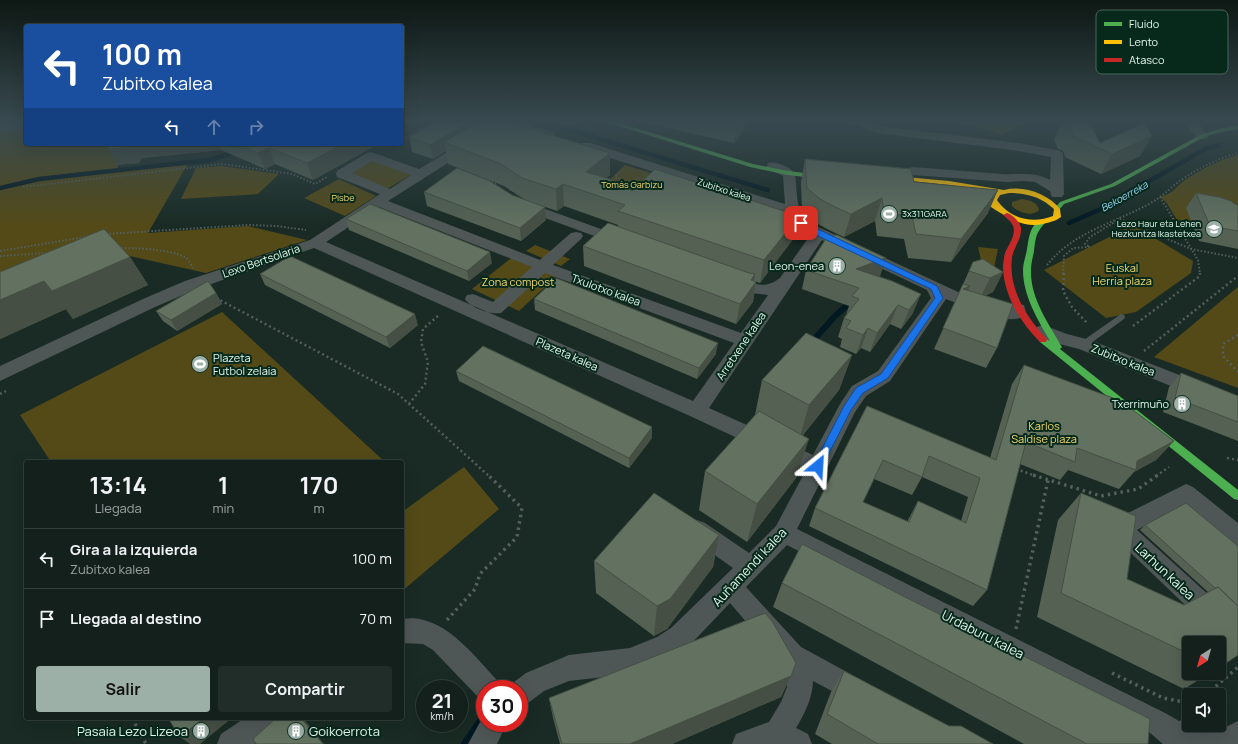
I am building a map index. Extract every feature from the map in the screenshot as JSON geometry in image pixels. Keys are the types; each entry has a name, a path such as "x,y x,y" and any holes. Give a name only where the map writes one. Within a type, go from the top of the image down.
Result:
{"main road":[{"path":"719,156 788,173 844,179"},
{"path":"1066,360 1034,301 1027,279 1027,267 1031,251 1032,232 1035,226 1053,220 1057,217 1057,209 1062,203 1099,191 1166,156"},
{"path":"733,160 773,166 836,172"},
{"path":"1031,193 1071,193 1126,178"},
{"path":"1003,192 949,183 876,179 962,191 982,198 1007,215 1017,226 1016,238 1010,251 1008,274 1017,306 1030,328 1041,340 1238,496"},
{"path":"998,208 995,204 995,196 1003,192 1016,190 1031,193 1047,200 1057,209"},
{"path":"1007,215 1024,221 1041,223"}],"street":[{"name":"Txulotxo kalea","path":"420,174 371,156 342,174 385,198 543,266 745,341"},
{"name":"Lexo Bertsolaria","path":"0,374 142,307 198,283 321,239 450,156"},
{"name":"Zubitxo kalea","path":"616,156 792,211 801,223 819,233 950,296 1003,314 1014,315 1018,312 1017,306"},
{"path":"1056,192 1057,156"},
{"path":"435,165 451,171"},
{"path":"773,166 788,173 792,211"},
{"path":"913,171 1038,179 1056,192"},
{"path":"514,199 519,204 635,246"},
{"name":"Arretxene kalea","path":"697,411 819,233"},
{"path":"453,304 463,295 494,309 576,236"},
{"name":"Plazeta kalea","path":"321,239 453,304 818,466"},
{"path":"715,275 752,288 763,290 776,289 785,282"},
{"name":"Auñamendi kalea","path":"528,687 535,682 569,668 630,661 650,654 666,646 692,626 784,533 848,408 859,391 884,376 939,298 934,288"},
{"name":"Zubitxo kalea","path":"1017,306 1027,314 1034,324 1052,336 1088,342 1129,363 1238,406"},
{"name":"Larhun kalea","path":"1228,630 1120,528 1186,493 1238,536"},
{"path":"678,517 750,567"},
{"name":"Urdaburu kalea","path":"784,533 1158,723 1170,731 1178,743"},
{"path":"731,587 792,656 800,672 800,687 792,710 788,738 746,744"},
{"path":"404,631 423,631 434,635 442,641 479,680"},
{"path":"792,656 881,704"},
{"path":"232,744 265,720"},
{"path":"1178,743 1181,735 1186,731 1194,731 1212,738 1221,744 1238,735"},
{"path":"482,744 489,732"}],"lane":[{"path":"1088,342 1121,317"}],"path":[{"path":"1044,270 1049,262 1067,244 1160,197 1183,179 1210,162 1230,156"},
{"path":"23,187 222,164 292,174 315,184 328,176"},
{"path":"623,168 615,177 632,183"},
{"path":"280,172 287,169"},
{"path":"613,169 620,171"},
{"path":"623,191 639,178"},
{"path":"1130,328 1200,276 1198,260 1160,197"},
{"path":"1118,218 1191,249 1238,258"},
{"path":"1088,342 1090,325 1072,307 1063,291 1064,256 1073,248 1090,247 1084,244 1090,237 1118,220 1118,218"},
{"path":"106,234 211,226 263,224 291,226 321,239"},
{"path":"0,250 98,235"},
{"path":"117,248 132,247 185,258 198,283 398,394 486,472 522,508 517,537 480,574 475,589 446,622"},
{"path":"0,256 55,252"},
{"path":"1129,363 1238,276"},
{"path":"409,404 425,384 428,362 421,342 423,329 453,304"},
{"path":"1238,336 1223,344 1223,356 1238,372"},
{"path":"1010,467 1101,496 1138,489 1173,464"},
{"path":"1024,629 1017,626 1048,480"},
{"path":"1214,688 1238,667"},
{"path":"1107,670 1162,698 1182,702"},
{"path":"133,720 146,744"}],"green space":[{"path":"0,156 120,156 117,171 187,165 148,233 248,226 307,240 206,273 116,253 0,303"},
{"path":"1238,156 1238,230 1177,220 1166,202 1160,197 1171,192 1185,180 1224,159"},
{"path":"372,158 414,173 387,189 346,173"},
{"name":"Tomás Garbizu","path":"625,165 667,178 635,206 597,192"},
{"path":"221,166 279,174 258,194 181,199 196,168"},
{"name":"Pisbe","path":"339,179 376,196 345,216 304,198"},
{"path":"1022,199 1035,203 1039,210 1029,214 1018,211 1012,206 1012,202"},
{"name":"Euskal Herria plaza","path":"1133,225 1193,261 1191,273 1136,312 1106,318 1044,270"},
{"path":"535,245 570,259 561,266 526,251"},
{"path":"978,247 998,249 994,268 981,260"},
{"name":"Zona compost","path":"515,255 560,273 519,311 472,289"},
{"path":"1238,287 1238,388 1154,357 1233,291"},
{"name":"Plazeta Futbol zelaia","path":"222,312 383,460 50,460 20,415"},
{"path":"464,467 499,509 404,589 404,511"}],"building":[{"path":"289,156 321,156 307,163"},
{"path":"480,156 607,156 586,172 616,181 632,191 655,169 799,216 764,260 618,211 625,205 563,184 556,189 522,178 501,164"},
{"path":"805,159 911,169 914,182 998,190 961,239 916,234 912,216 884,213 882,198 851,214 820,199 807,188"},
{"path":"457,168 490,181 512,195 545,207 520,228 424,192"},
{"path":"1196,193 1219,197 1231,201 1238,206 1238,231 1210,226"},
{"path":"370,204 490,252 467,271 346,219"},
{"path":"608,223 755,274 751,280 756,282 740,304 583,246"},
{"path":"104,229 130,257 52,291 44,281 0,300 0,272"},
{"path":"837,235 886,258 856,269 892,281 921,294 909,310 898,305 877,333 868,328 863,335 846,328 851,321 844,318 859,299 852,296 859,288 806,270 827,237"},
{"path":"290,256 415,314 386,337 260,274"},
{"path":"983,259 1003,272 990,278 969,271 973,262"},
{"path":"556,278 718,343 699,368 534,299"},
{"path":"208,281 216,293 171,320 156,311"},
{"path":"963,284 970,286 963,289 1013,304 997,348 943,328"},
{"path":"806,333 852,355 809,405 762,380"},
{"path":"483,346 652,427 629,458 456,371"},
{"path":"1024,365 1121,401 1174,441 1137,461 1136,470 1077,448 1075,462 1026,442 987,590 815,508 867,406 996,460","holes":["929,456 980,478 966,523 918,501 909,522 863,502 883,460 922,477"]},
{"path":"1181,373 1238,396 1238,422 1175,398"},
{"path":"759,411 809,439 757,504 705,471"},
{"path":"654,493 719,535 670,599 657,606 594,561"},
{"path":"1081,493 1136,516 1127,579 1184,605 1218,587 1238,606 1238,655 1226,663 1226,636 1182,636 1182,651 1061,593"},
{"path":"1186,503 1238,546 1238,606 1218,587 1215,588 1145,525"},
{"path":"802,544 1150,719 1148,744 1087,744 782,583"},
{"path":"765,613 772,621 796,663 791,676 630,744 562,744 549,698"},
{"path":"844,671 949,726 961,726 993,744 878,744 827,714"},
{"path":"169,720 201,720 180,737"},
{"name":"Goikoerrota","path":"274,720 303,720 323,744 256,744 253,739"}],"waterway":[{"path":"0,188 39,179 209,160 224,156"},
{"path":"655,156 768,190"},
{"name":"Bekoerreka","path":"1069,223 1101,209 1193,156"},
{"path":"811,343 835,316 853,300"},
{"path":"465,744 476,728"}],"traffic: fast":[{"path":"719,156 752,166 788,173 831,178"},
{"path":"1057,209 1062,203 1113,185 1166,156"},
{"path":"1041,223 1034,231 1032,237 1027,268 1028,281 1033,301 1058,347"},
{"path":"1043,340 1238,496"}],"traffic: slow":[{"path":"884,177 949,183 1003,192"},
{"path":"1009,191 1035,194 1047,200 1057,209 1057,217 1040,222 1022,221 1013,218 1005,213 994,200 998,194 1009,191"},
{"path":"965,192 982,198 998,208"}],"traffic: jam":[{"path":"1007,215 1016,223 1017,227 1016,238 1008,257 1007,268 1012,291 1016,302 1028,323 1043,340"}],"place":[{"name":"3x311GARA","path":"889,214"},
{"name":"Lezo Haur eta Lehen Hezkuntza Ikastetxea","path":"1214,229"},
{"name":"Leon-enea","path":"837,266"},
{"name":"Plazeta Futbol zelaia","path":"200,364"},
{"name":"Txerrimuño","path":"1182,404"},
{"name":"Pasaia Lezo Lizeoa","path":"201,731"},
{"name":"Goikoerrota","path":"296,731"}],"route":[{"path":"801,223 934,288 939,298 884,376 859,391 848,408 818,466"}],"park label":[{"name":"Karlos Saldise plaza","path":"1044,432"}]}
